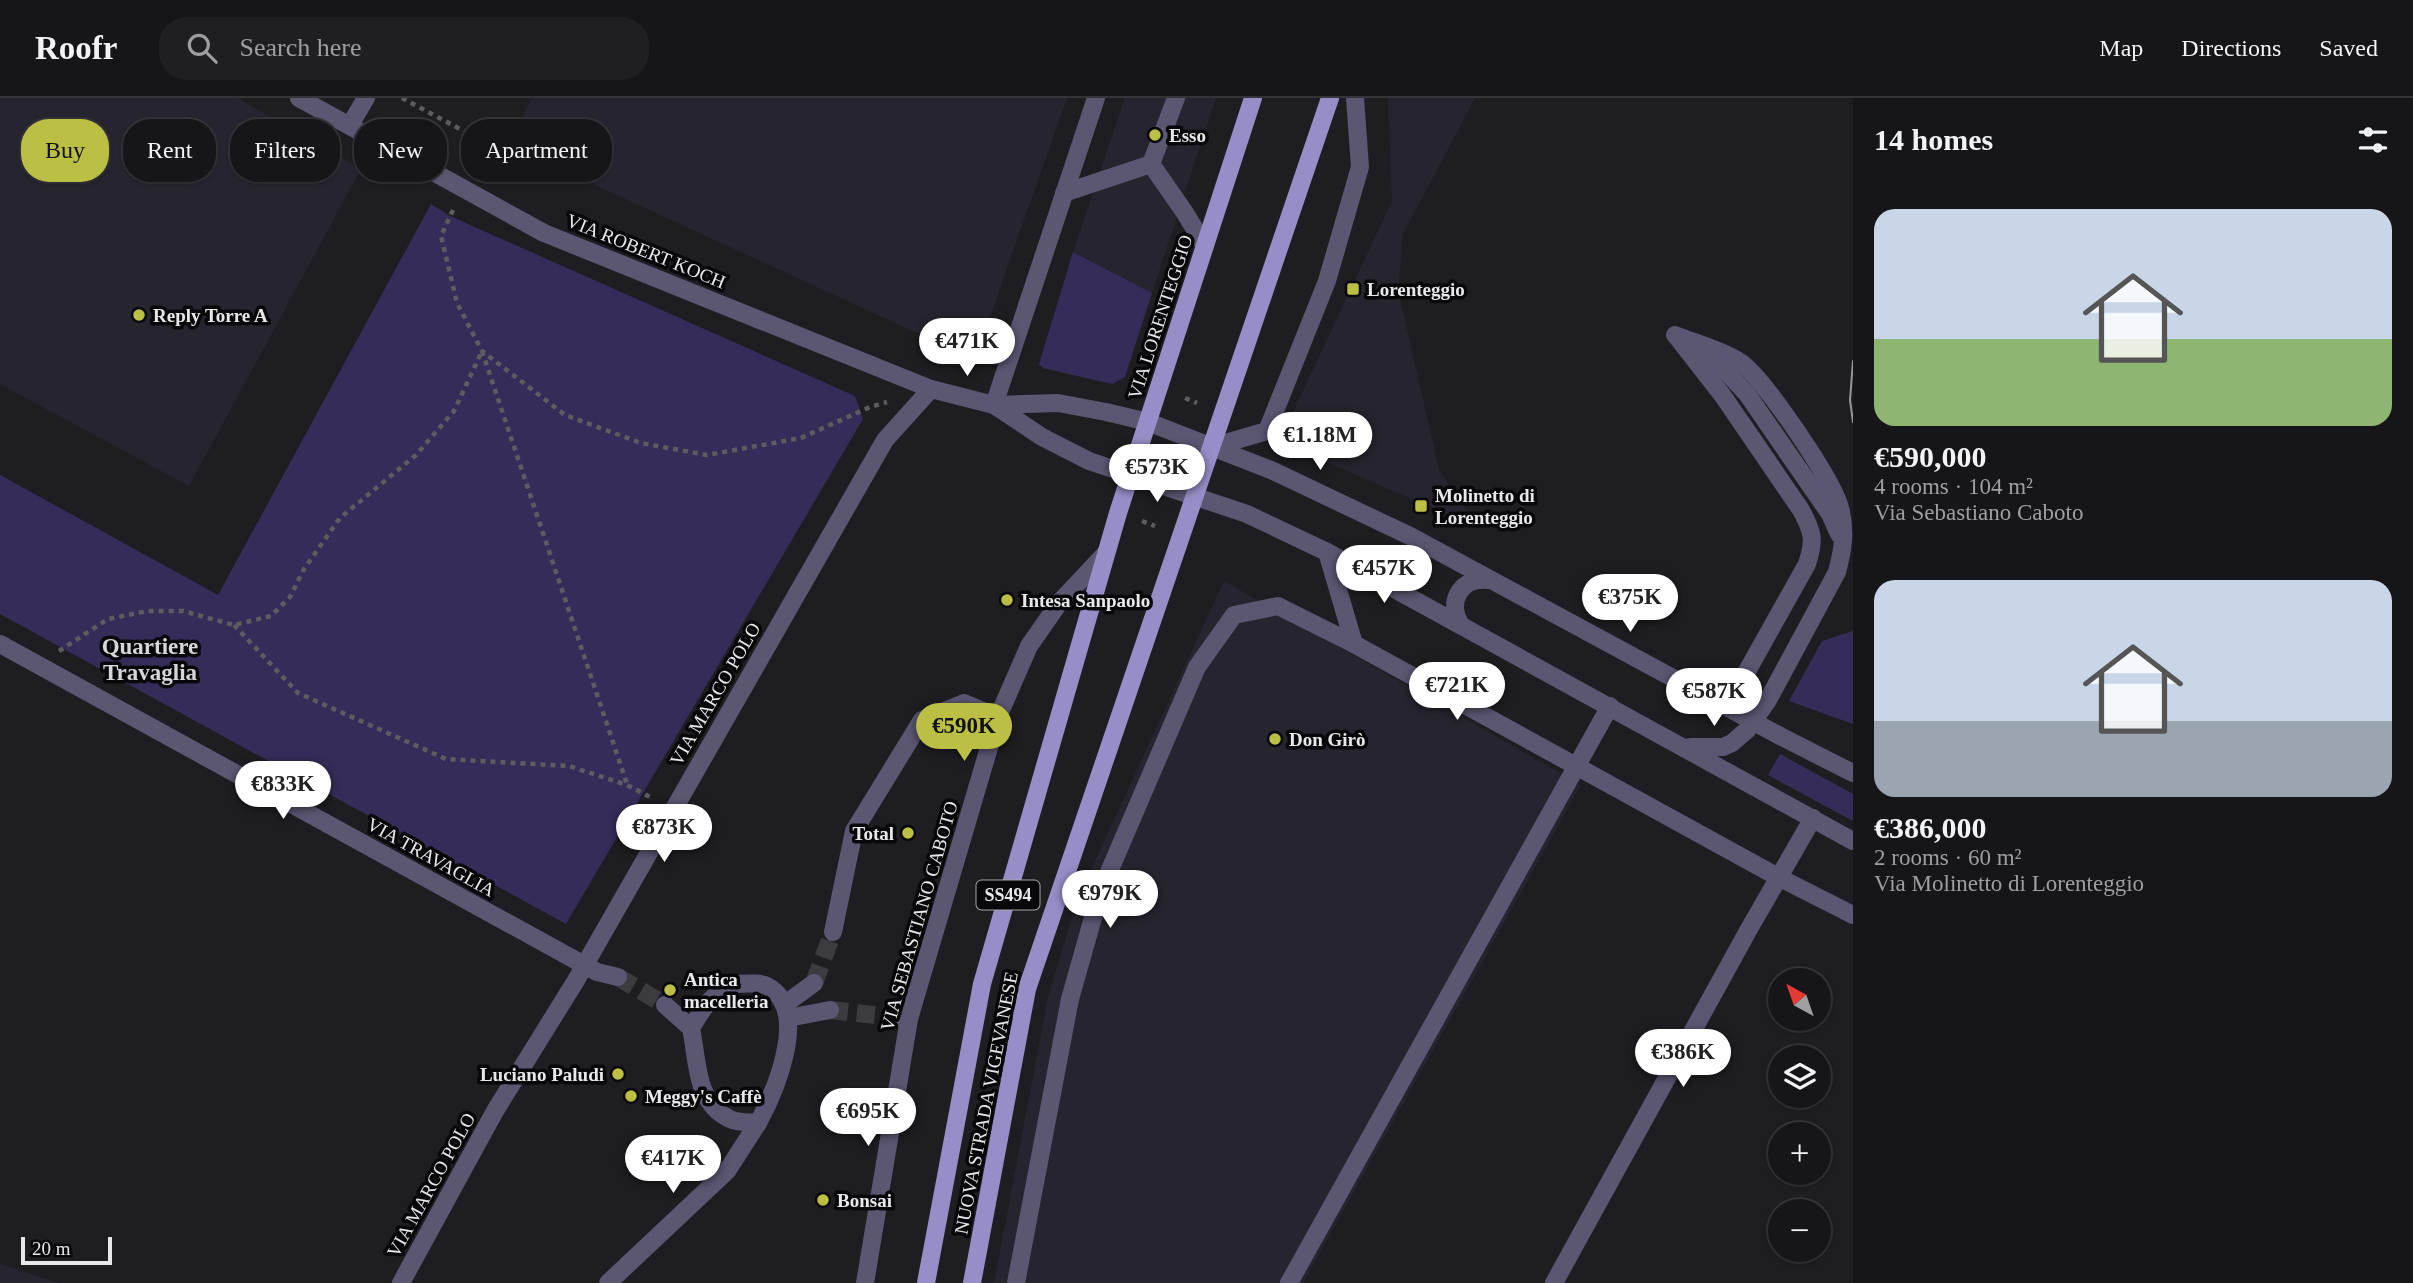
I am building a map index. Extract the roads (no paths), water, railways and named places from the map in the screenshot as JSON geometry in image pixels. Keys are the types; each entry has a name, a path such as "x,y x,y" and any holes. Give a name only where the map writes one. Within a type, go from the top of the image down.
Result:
{"main road":[{"name":"VIA LORENTEGGIO","path":"1130,475 1253,98"},
{"path":"1212,447 1329,98"},
{"name":"SS494","path":"1195,496 1212,447"},
{"name":"NUOVA STRADA VIGEVANESE","path":"926,1283 982,984 1130,475"},
{"name":"NUOVA STRADA VIGEVANESE","path":"972,1283 1027,989 1195,496"}],"street":[{"name":"VIA ROBERT KOCH","path":"299,98 544,233 931,389 994,405 1058,403 1148,422 1271,470 1397,530 1853,773"},
{"path":"350,125 366,98"},
{"path":"994,405 1096,98"},
{"path":"1151,164 1176,98"},
{"path":"1212,447 1266,431 1327,281 1360,167 1355,98"},
{"path":"1064,193 1151,164"},
{"path":"1151,164 1205,246"},
{"path":"1676,744 1698,748 1723,747 1740,737 1754,722 1837,572 1844,550 1844,530 1840,507 1826,475 1762,383 1740,362 1675,335 1723,396 1811,528 1813,546 1807,565 1727,707"},
{"name":"VIA MARCO POLO","path":"401,1283 495,1111 584,965 885,440 931,389"},
{"name":"VIA ROBERT KOCH","path":"994,405 1042,437 1089,461 1130,475"},
{"path":"1130,475 1247,514 1327,552 1853,841"},
{"path":"1327,552 1354,644"},
{"name":"VIA SEBASTIANO CABOTO","path":"865,1283 900,1018 998,717 1029,646 1059,603 1106,553"},
{"path":"1460,624 1454,606 1458,592 1471,582 1488,580"},
{"path":"1016,1283 1070,999 1100,893 1197,667 1234,615 1278,606 1354,644 1778,877 1853,915"},
{"name":"VIA TRAVAGLIA","path":"0,644 584,965 597,972 618,977"},
{"path":"833,932 854,831 922,720 964,704 998,717"},
{"path":"1289,1283 1610,706"},
{"path":"1555,1283 1813,818"},
{"path":"786,1012 814,982"},
{"path":"608,1283 727,1171 772,1096 786,1044 786,1012 778,996 766,985 734,984 722,990 707,1002 691,1028"},
{"path":"665,1005 691,1028 701,1085 710,1106 732,1120 758,1122"},
{"path":"786,1012 830,1010"}],"tunnel":[{"path":"814,983 833,932"},
{"path":"618,977 665,1005"},
{"path":"830,1010 891,1017"}],"tram line":[{"path":"1853,361 1850,400 1853,422"}],"place":[{"name":"Esso","path":"1155,135"},
{"name":"Lorenteggio","path":"1353,289"},
{"name":"Reply Torre A","path":"139,315"},
{"name":"Molinetto di Lorenteggio","path":"1421,506"},
{"name":"Intesa Sanpaolo","path":"1007,600"},
{"name":"Don Girò","path":"1275,739"},
{"name":"Total","path":"908,833"},
{"name":"Antica macelleria","path":"670,990"},
{"name":"Luciano Paludi","path":"618,1074"},
{"name":"Meggy's Caffè","path":"631,1096"},
{"name":"Bonsai","path":"823,1200"}],"district":[{"name":"Quartiere Travaglia","path":"150,659"}]}
